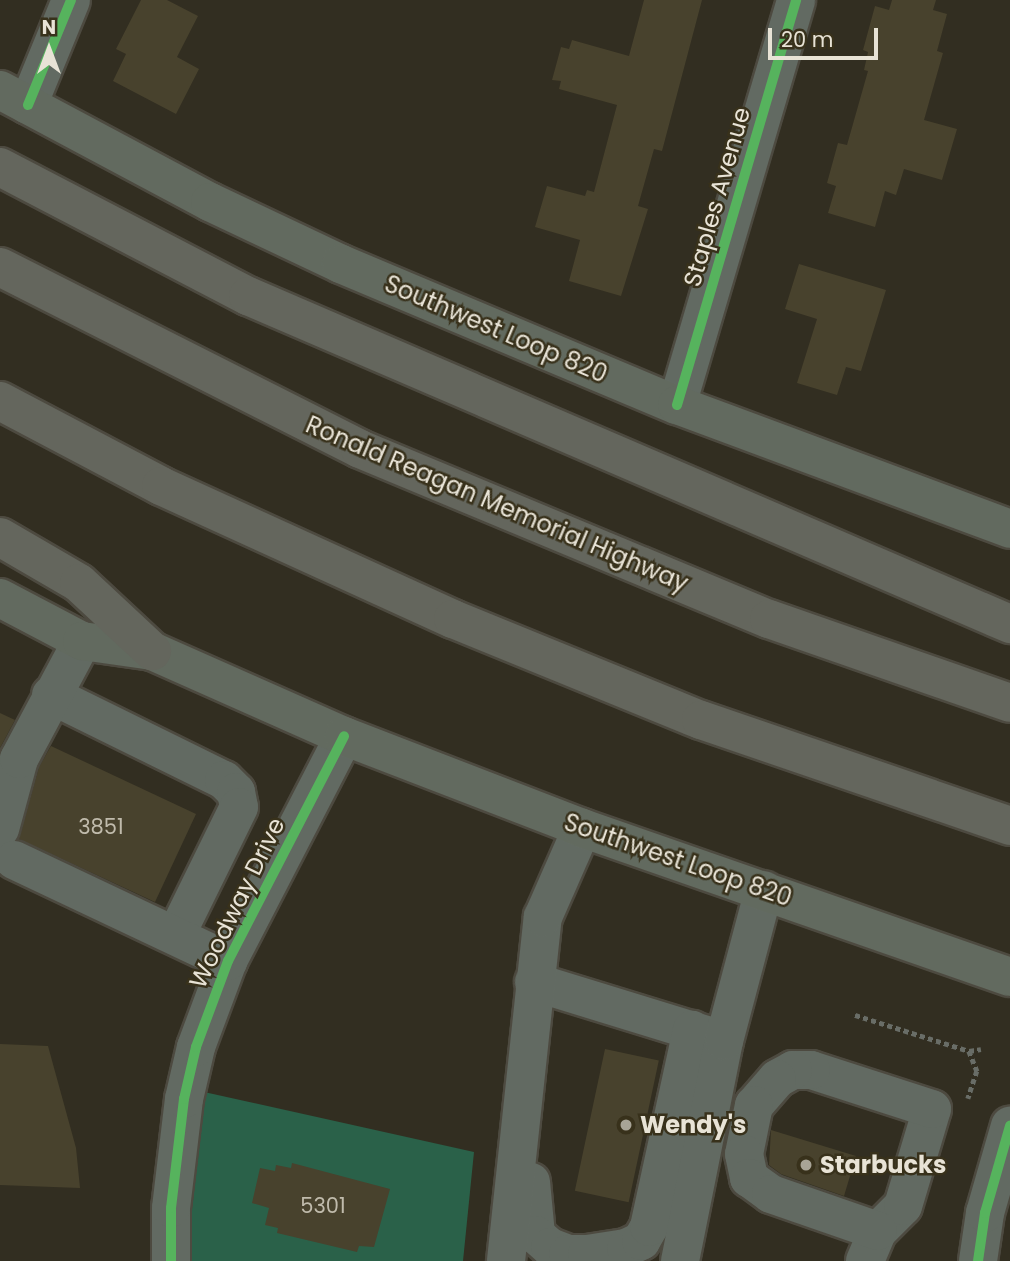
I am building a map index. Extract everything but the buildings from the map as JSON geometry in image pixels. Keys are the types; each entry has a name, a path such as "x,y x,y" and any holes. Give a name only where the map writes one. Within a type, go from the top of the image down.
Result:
{"highway":[{"path":"0,167 248,296 1010,624"},
{"name":"Ronald Reagan Memorial Highway","path":"0,267 138,340 372,454 769,619 1010,703"},
{"path":"0,401 161,486 453,619 701,720 1010,826"},
{"path":"0,537 79,583 152,651"}],"main road":[{"name":"Southwest Loop 820","path":"14,97 210,202 341,264 677,405 1010,529"},
{"name":"Southwest Loop 820","path":"0,598 82,640 152,651 344,736 582,828 1010,977"}],"street":[{"path":"14,97 71,0"},
{"name":"Staples Avenue","path":"677,405 796,0"},
{"path":"82,640 19,759 7,845 228,961"},
{"path":"51,695 224,780 236,792 239,807 176,935"},
{"name":"Woodway Drive","path":"171,1261 171,1208 184,1099 196,1047 228,961 344,736"},
{"path":"506,1261 543,917 582,828"},
{"path":"520,1130 531,1163 536,1235 568,1254 626,1248 640,1241 649,1227 708,1035 764,890"},
{"path":"534,982 708,1035"},
{"path":"680,1261 708,1035"},
{"path":"793,1070 811,1070 932,1110 903,1206 872,1246 771,1194 749,1178 744,1154 754,1105 777,1079 793,1070"},
{"path":"978,1261 985,1213 1010,1126"}],"path":[{"path":"969,1051 981,1049"}],"green space":[{"path":"186,1088 474,1152 463,1261 171,1261"}],"cycle path":[{"path":"28,105 71,0"},
{"path":"677,405 796,0"},
{"path":"171,1261 171,1208 184,1099 196,1047 228,961 344,736"},
{"path":"978,1261 985,1213 1010,1126"}],"place":[{"name":"Wendy's","path":"626,1125"},
{"name":"Starbucks","path":"806,1165"}]}
